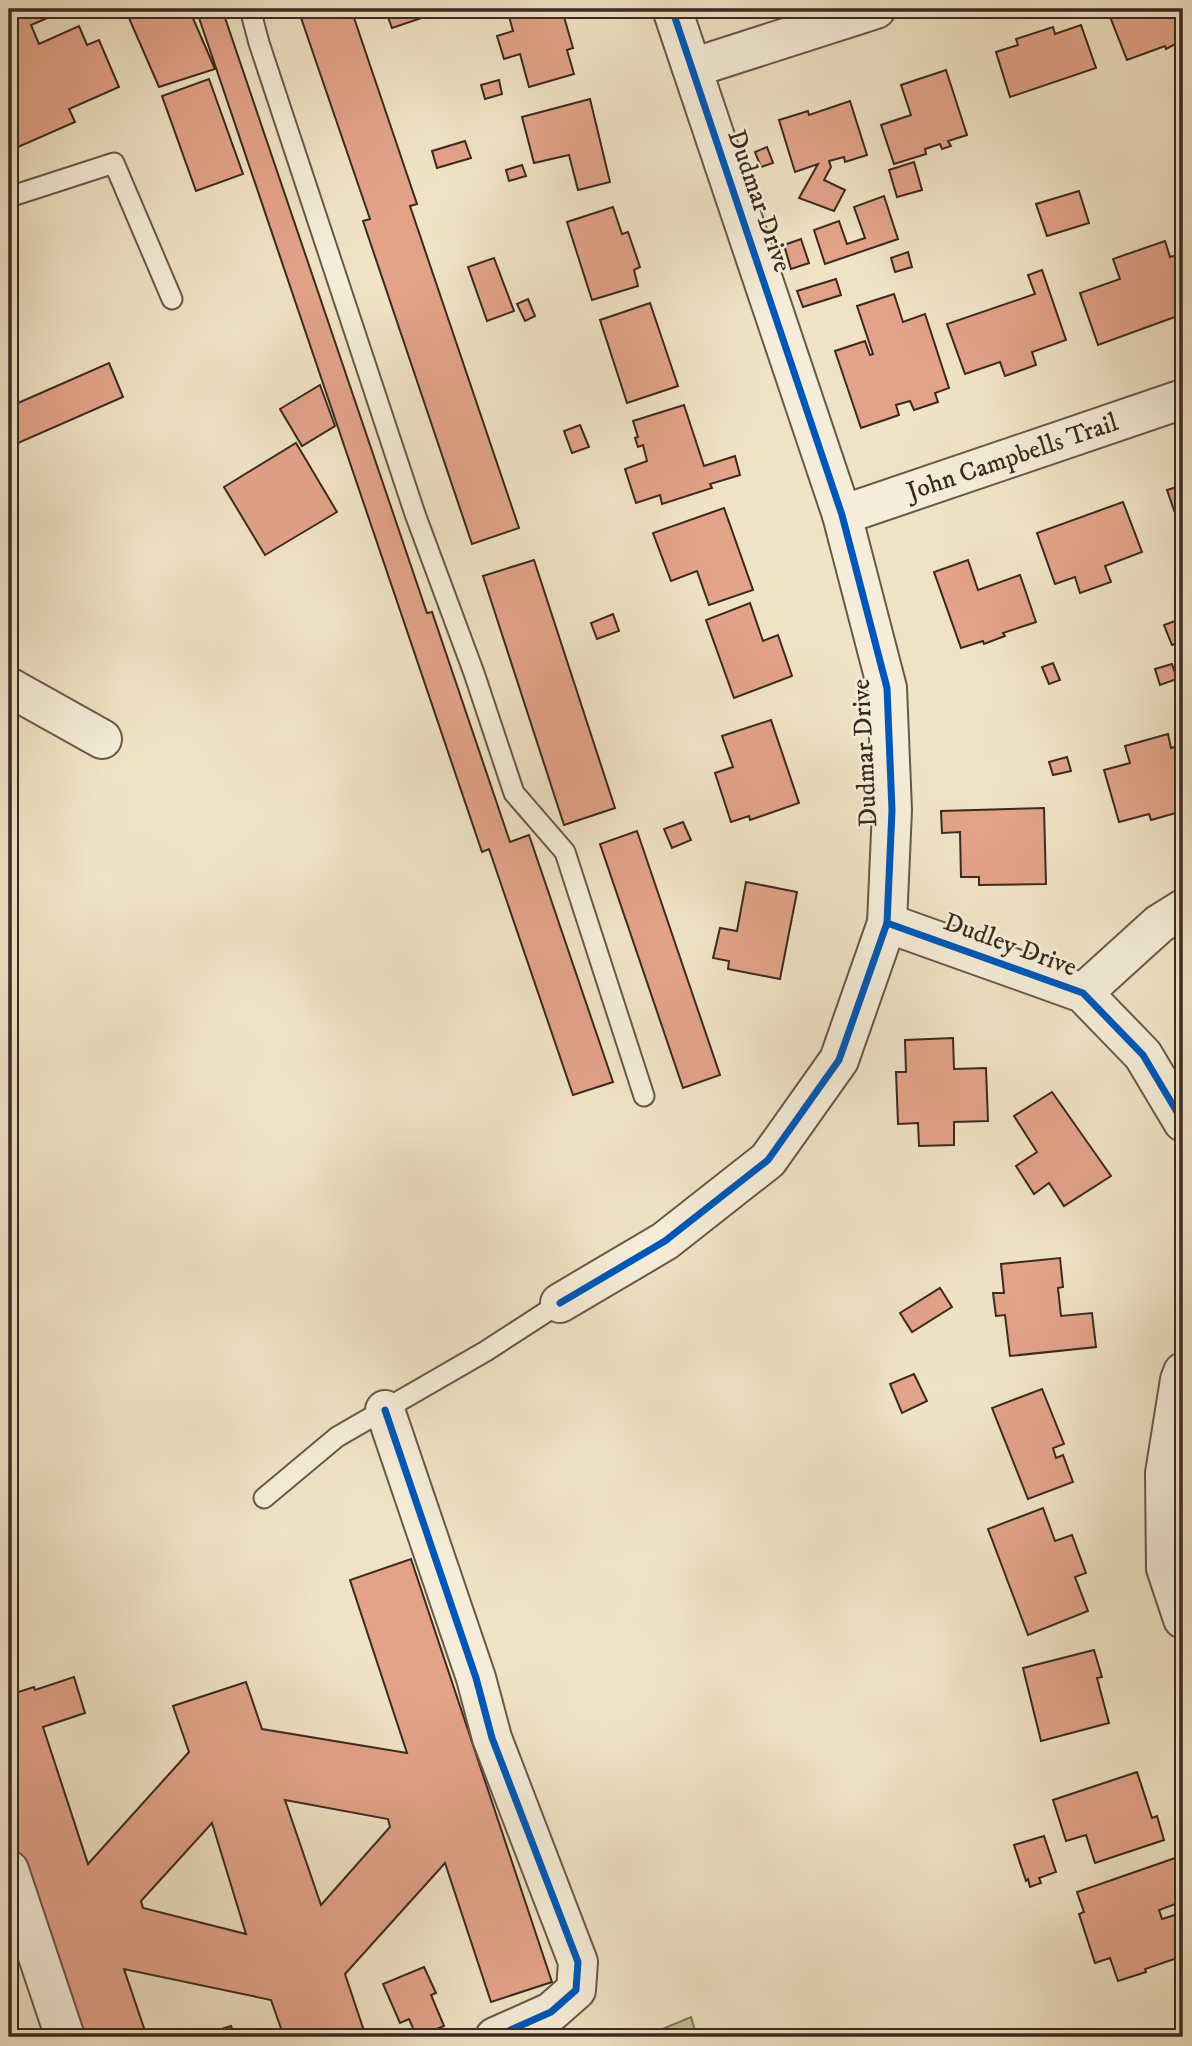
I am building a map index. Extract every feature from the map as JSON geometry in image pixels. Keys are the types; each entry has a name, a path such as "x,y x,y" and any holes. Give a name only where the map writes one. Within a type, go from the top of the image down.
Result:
{"street":[{"name":"Dudmar Drive","path":"559,1303 665,1241 768,1160 839,1060 887,923 892,810 887,688 842,515 672,9"},
{"path":"692,68 876,9"},
{"name":"John Campbells Trail","path":"842,515 1183,399"},
{"path":"9,687 102,739"},
{"path":"1083,993 1159,924 1183,909"},
{"name":"Dudley Drive","path":"887,923 1083,993 1143,1055 1183,1122"},
{"path":"1183,1372 1165,1473 1166,1567 1183,1619"},
{"path":"385,1410 476,1678 492,1738 578,1962 576,1990 551,2012 495,2037"},
{"path":"9,1870 65,2037"}],"lane":[{"path":"250,9 415,514 474,673 514,793 565,852 644,1096"},
{"path":"9,197 114,163 172,299"},
{"path":"264,1498 338,1437 486,1351 559,1303"}],"green space":[{"path":"691,2017 697,2037 643,2037"}],"building":[{"path":"9,9 68,9 31,25 39,44 79,26 87,45 99,40 119,87 69,109 75,122 9,151"},
{"path":"125,9 189,9 215,69 159,87"},
{"path":"196,9 222,9 427,613 432,612 510,842 529,835 613,1082 573,1095 489,849 482,852"},
{"path":"298,9 351,9 417,204 410,206 519,528 472,544 363,221 370,219"},
{"path":"385,9 448,9 392,28"},
{"path":"507,9 554,9 555,12 562,10 573,48 567,50 574,74 529,87 520,54 504,59 497,36 513,31"},
{"path":"1123,9 1183,9 1183,40 1166,49 1165,46 1127,60 1109,14"},
{"path":"1081,25 1096,68 1010,97 996,52 1018,45 1016,39 1053,27 1055,34"},
{"path":"946,70 967,135 948,141 951,146 942,149 940,144 925,149 926,154 894,164 881,125 911,115 901,85"},
{"path":"209,79 243,174 196,191 162,96"},
{"path":"499,80 502,94 485,99 481,85"},
{"path":"590,99 610,182 578,190 569,155 534,163 522,117"},
{"path":"850,101 867,155 845,162 844,157 829,161 831,167 824,180 845,190 834,211 799,198 818,164 795,172 779,120 808,111 809,115"},
{"path":"465,141 471,158 437,168 432,151"},
{"path":"767,147 773,163 761,167 755,152"},
{"path":"914,162 922,190 897,197 889,170"},
{"path":"522,165 526,176 509,181 506,170"},
{"path":"1079,191 1089,223 1047,236 1036,204"},
{"path":"884,196 898,239 825,264 814,230 839,221 847,244 865,238 854,207"},
{"path":"613,207 622,234 628,232 640,267 634,270 638,286 592,300 567,222"},
{"path":"801,239 809,263 791,269 784,245"},
{"path":"1165,241 1170,257 1180,254 1183,264 1183,314 1098,345 1080,293 1120,279 1113,259"},
{"path":"908,252 912,267 895,272 891,258"},
{"path":"494,258 514,311 487,321 468,267"},
{"path":"1042,270 1066,340 1032,352 1036,365 1005,376 1000,362 965,374 947,324 1035,294 1028,275"},
{"path":"836,279 841,295 803,307 797,291"},
{"path":"894,294 903,322 925,314 949,388 935,393 938,402 914,410 910,401 896,405 899,415 861,428 835,351 865,341 870,355 873,354 857,306"},
{"path":"528,299 535,316 525,321 517,304"},
{"path":"650,303 678,386 627,403 600,320"},
{"path":"109,363 123,397 9,447 9,407"},
{"path":"320,385 335,426 302,446 280,409"},
{"path":"684,405 704,466 735,456 740,475 710,484 712,488 662,504 660,495 636,503 625,469 647,461 643,445 638,447 633,421"},
{"path":"580,425 589,447 572,453 564,431"},
{"path":"296,443 337,512 265,555 224,487"},
{"path":"1183,485 1183,536 1167,490"},
{"path":"1123,502 1142,552 1105,566 1111,582 1080,593 1075,577 1055,584 1037,533"},
{"path":"724,508 753,590 709,605 697,571 671,581 653,533"},
{"path":"534,560 615,808 564,825 483,576"},
{"path":"968,560 978,590 1020,575 1036,622 1003,633 1005,636 984,644 983,641 961,648 934,572"},
{"path":"750,603 763,641 778,635 792,676 734,698 706,620"},
{"path":"613,614 619,631 597,639 591,623"},
{"path":"1183,618 1183,641 1172,645 1164,625"},
{"path":"1053,663 1060,680 1049,684 1042,667"},
{"path":"1172,664 1177,679 1160,685 1155,669"},
{"path":"771,720 799,803 750,820 749,816 731,822 715,773 733,767 722,736"},
{"path":"1168,734 1171,748 1183,745 1183,811 1151,820 1149,814 1119,822 1104,770 1130,763 1125,746"},
{"path":"1067,757 1071,771 1053,775 1049,762"},
{"path":"1044,808 1046,884 979,885 979,877 961,877 960,832 942,833 941,811"},
{"path":"683,822 691,840 672,848 664,829"},
{"path":"637,831 720,1075 683,1088 600,844"},
{"path":"746,882 797,892 780,979 728,969 729,961 713,958 720,928 737,931"},
{"path":"953,1038 954,1069 986,1068 988,1121 954,1122 954,1145 919,1146 918,1123 898,1124 896,1072 906,1072 905,1040"},
{"path":"1052,1092 1111,1176 1064,1206 1049,1183 1034,1194 1016,1166 1037,1152 1014,1116"},
{"path":"1060,1258 1063,1287 1058,1288 1061,1316 1092,1313 1096,1347 1010,1356 1005,1315 996,1316 993,1293 1004,1293 1001,1264"},
{"path":"940,1288 952,1307 912,1332 900,1313"},
{"path":"914,1374 927,1401 902,1413 890,1384"},
{"path":"1042,1389 1064,1444 1053,1448 1056,1458 1063,1455 1073,1482 1028,1499 992,1408"},
{"path":"1043,1508 1055,1541 1072,1535 1086,1573 1075,1577 1088,1611 1028,1635 988,1529"},
{"path":"411,1559 552,1982 491,2002 445,1863 345,1974 366,2037 284,2037 271,2000 124,1969 147,2037 77,2037 9,1830 9,1695 34,1687 35,1690 74,1677 85,1713 43,1727 88,1864 189,1752 173,1706 246,1682 262,1729 407,1753 350,1580","holes":["285,1800 388,1819 390,1827 321,1905","212,1823 246,1934 143,1908 141,1901"]},
{"path":"1094,1650 1102,1677 1097,1678 1109,1723 1041,1741 1023,1668"},
{"path":"1137,1772 1152,1818 1157,1816 1164,1840 1095,1863 1086,1835 1066,1841 1053,1800"},
{"path":"1044,1836 1056,1872 1039,1878 1041,1883 1030,1887 1014,1845"},
{"path":"1181,1856 1183,1901 1159,1910 1162,1919 1181,1913 1183,1956 1118,1981 1110,1958 1095,1963 1079,1914 1084,1912 1077,1892"},
{"path":"424,1967 436,1993 431,1995 444,2026 417,2037 409,2019 400,2023 383,1984"},
{"path":"231,2026 235,2037 196,2037"}],"cycle path":[{"path":"560,1303 665,1241 768,1160 839,1060 887,923 892,810 887,688 842,515 672,9"},
{"path":"887,923 1083,993 1143,1055 1183,1122"},
{"path":"385,1410 476,1678 492,1738 578,1962 576,1990 551,2012 495,2037"}]}
